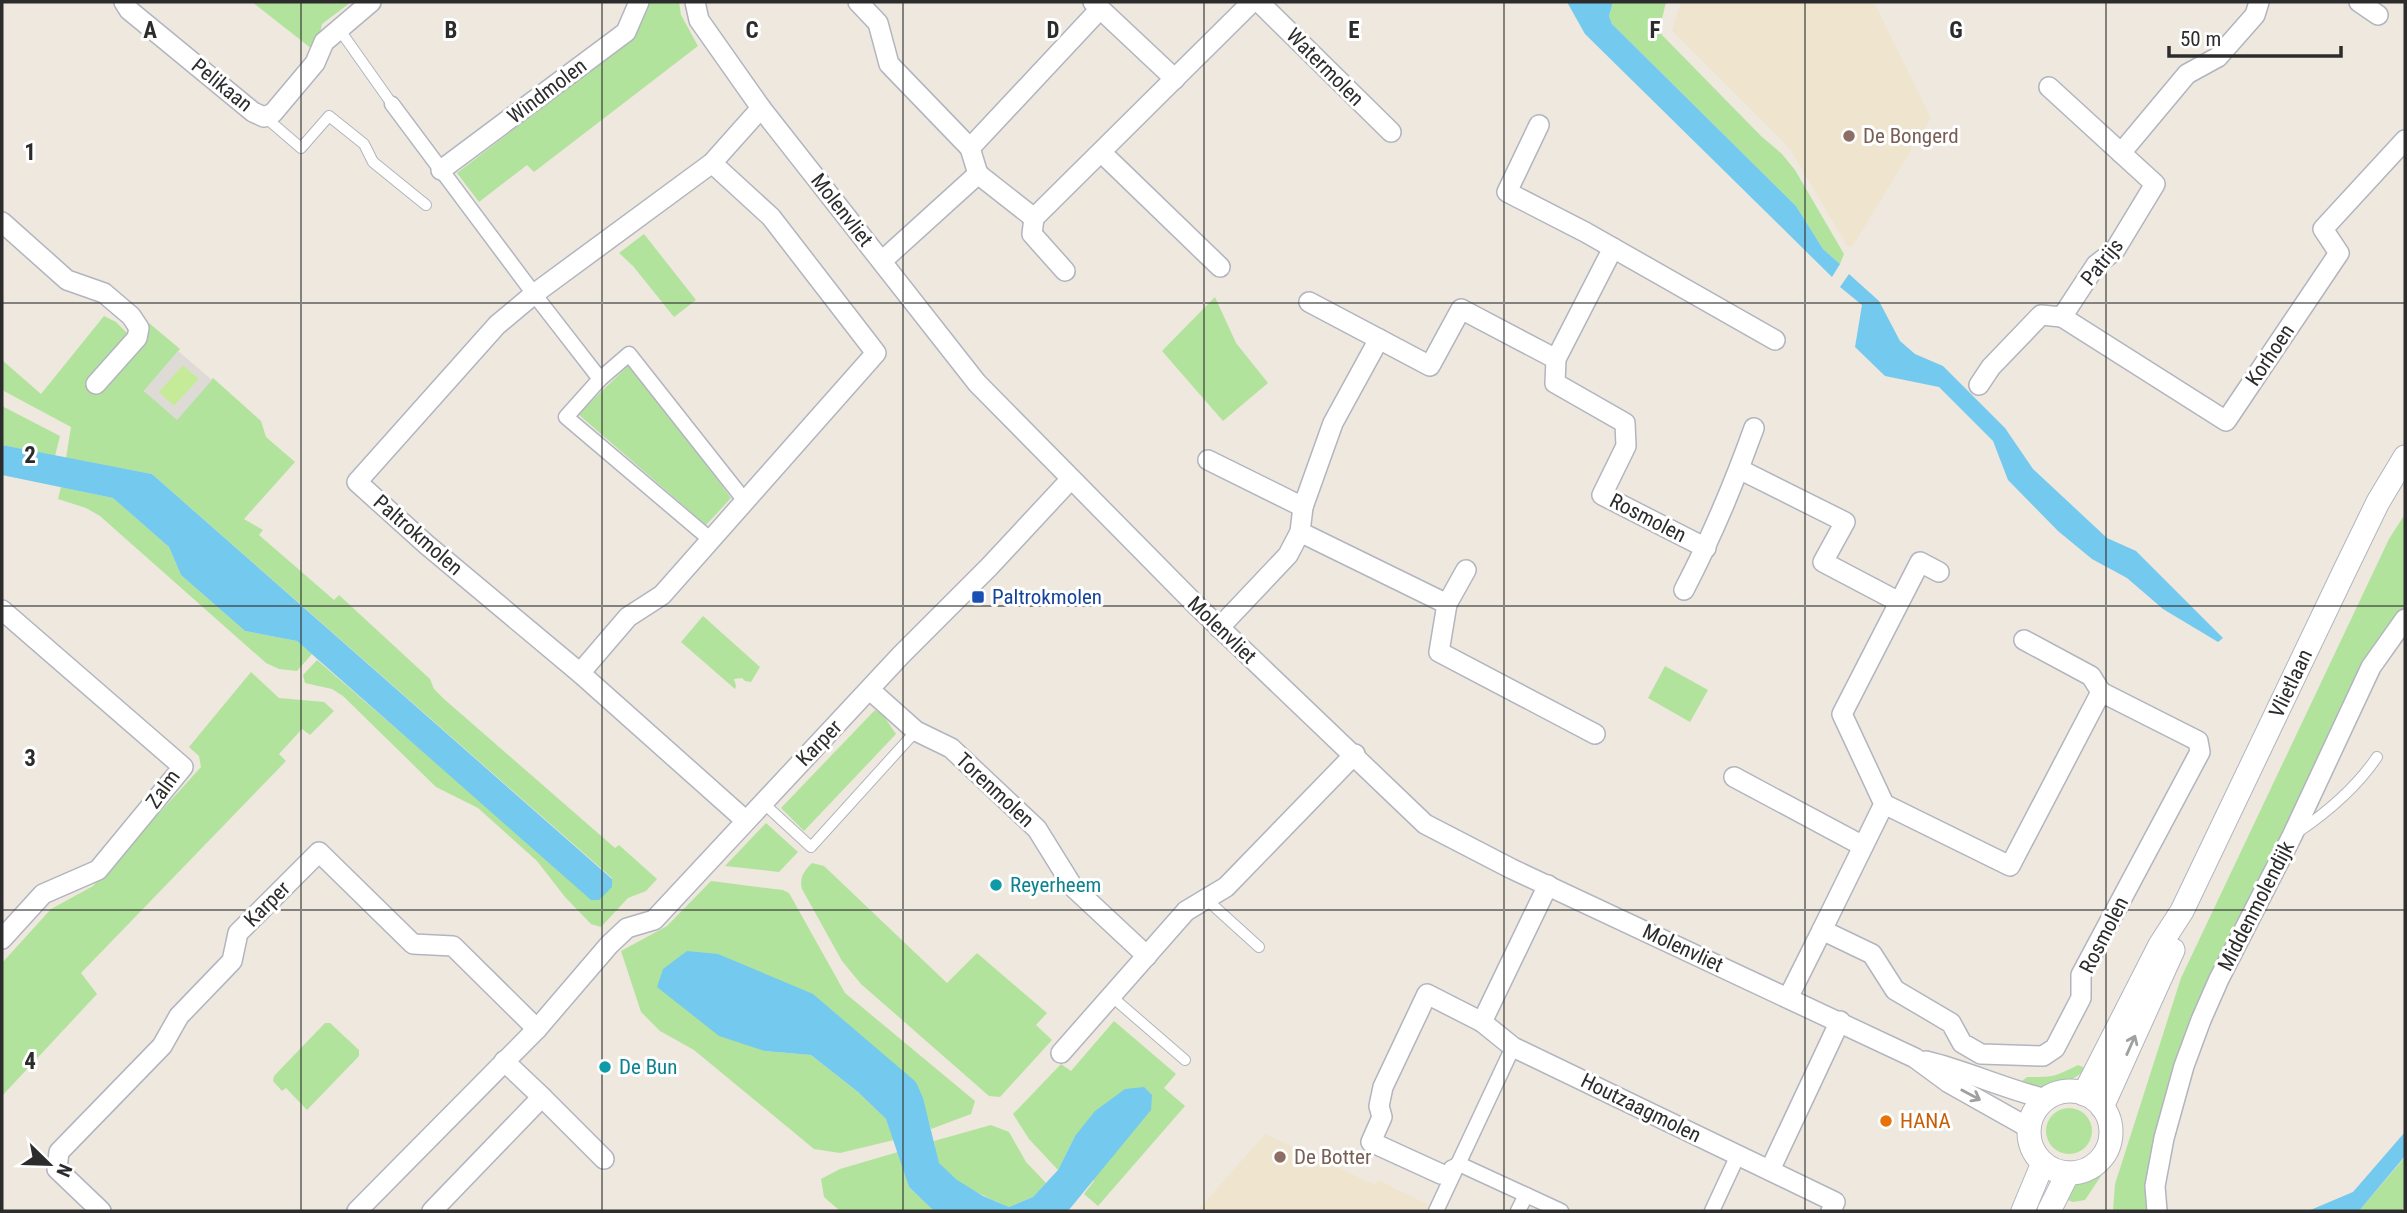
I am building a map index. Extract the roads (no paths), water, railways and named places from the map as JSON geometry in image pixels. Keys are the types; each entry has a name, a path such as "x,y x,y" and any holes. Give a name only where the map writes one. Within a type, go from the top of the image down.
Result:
{"street":[{"name":"Pelikaan","path":"124,2 130,10 253,112 264,117 273,113 315,63 324,42 339,29"},
{"path":"339,29 371,2"},
{"name":"Windmolen","path":"441,170 626,32 639,2"},
{"name":"Molenvliet","path":"695,2 699,20 761,108 976,383 1219,628 1355,754 1425,824 1915,1058 1949,1083 2029,1128"},
{"path":"858,2 878,23 890,64 970,148 978,174 1034,218"},
{"path":"1065,271 1032,234 1034,218 1252,2"},
{"name":"Watermolen","path":"1259,2 1391,132"},
{"path":"2121,153 2187,74 2218,57 2255,15 2259,2"},
{"path":"2359,2 2378,15"},
{"path":"970,148 1096,5 1175,79"},
{"name":"Patrijs","path":"2049,88 2155,184 2115,250 2096,265 2062,317"},
{"path":"392,104 600,379"},
{"name":"Paltrokmolen","path":"745,820 580,673 428,545 358,482 497,326 534,294 712,163 761,108"},
{"path":"1539,125 1507,192 1613,248 1775,340"},
{"name":"Korhoen","path":"2062,317 2226,421 2339,253 2323,229 2405,140"},
{"path":"1102,153 1220,267"},
{"path":"580,673 628,617 662,595 876,353 771,217 712,163"},
{"path":"883,261 978,174"},
{"path":"2,222 67,280 104,293 131,316 139,328 137,338 96,384"},
{"path":"1309,302 1430,366 1461,309 1556,359 1613,248"},
{"path":"1979,385 1991,367 2040,315 2062,317"},
{"path":"1219,628 1288,555 1300,532 1303,507 1333,423 1379,340"},
{"path":"711,540 566,416 600,379 629,354 745,501"},
{"name":"Rosmolen","path":"1556,359 1555,383 1625,423 1626,446 1602,495 1706,548"},
{"name":"Rosmolen","path":"1684,590 1706,548 1754,428"},
{"name":"Vlietlaan","path":"2093,1100 2173,952 2182,911 2378,502 2405,457"},
{"path":"1208,460 1303,507"},
{"path":"1739,469 1845,522 1823,562 1899,602"},
{"name":"Karper","path":"362,1210 503,1061 537,1029 609,945 627,928 654,920 762,802 1070,480"},
{"path":"1300,532 1447,604"},
{"path":"1939,572 1920,562 1842,714 1884,804 2010,866 2101,692"},
{"path":"1466,570 1447,604 1439,652 1595,734"},
{"name":"Zalm","path":"2,610 183,767 98,870 43,894 2,939"},
{"name":"Middenmolendijk","path":"2157,1211 2155,1186 2164,1138 2184,1066 2219,979 2292,836 2371,667 2405,619"},
{"name":"Rosmolen","path":"1822,930 1872,954 1895,990 1951,1023 1962,1043 1980,1054 2043,1056 2055,1048 2081,998 2081,975 2200,752 2198,741 2101,692 2091,676 2024,640"},
{"name":"Torenmolen","path":"870,690 916,731 951,748 1037,829 1073,887 1147,956"},
{"path":"1061,1053 1186,911 1226,887 1355,754"},
{"path":"1734,777 1863,846"},
{"path":"1788,998 1884,804"},
{"name":"Karper","path":"101,1211 57,1169 59,1152 162,1046 179,1016 232,961 238,933 318,852 413,944 453,946 537,1029"},
{"path":"1482,1022 1548,885"},
{"name":"Houtzaagmolen","path":"1441,1174 1371,1142 1382,1117 1379,1105 1383,1087 1427,994 1482,1022 1513,1047 1835,1202 1831,1211"},
{"path":"1770,1170 1840,1021"},
{"path":"1436,1211 1513,1047"},
{"name":"Molenvliet","path":"1915,1058 1954,1068 2012,1091 2046,1099"},
{"path":"503,1061 604,1159"},
{"path":"2064,1092 2093,1100 2107,1115 2110,1135 2104,1155 2088,1168 2068,1173 2050,1168 2034,1150 2029,1128 2035,1112 2046,1099 2064,1092"},
{"path":"432,1211 542,1097"},
{"path":"1712,1211 1738,1155"},
{"path":"2023,1211 2043,1163"},
{"path":"1441,1174 1459,1164"},
{"path":"1459,1164 1556,1210"},
{"path":"2049,1211 2068,1173"},
{"path":"1518,1211 1526,1195"}],"lane":[{"path":"339,29 392,104"},
{"path":"264,117 301,148 329,116 364,144 373,162 426,205"},
{"path":"762,802 811,847 916,731"},
{"path":"2292,836 2327,813 2352,789 2377,757"},
{"path":"1206,899 1259,947"},
{"path":"1111,996 1185,1060"}],"water":[{"path":"1567,2 1613,2 1609,16 1612,24 1796,206 1823,249 1840,264 1832,277 1585,34"},
{"path":"1849,274 1879,301 1900,341 1915,354 1943,366 2005,428 2033,469 2107,538 2136,551 2223,638 2218,642 2163,609 2127,578 2092,559 2058,531 2008,480 1993,441 1939,387 1885,376 1855,347 1862,305 1840,287"},
{"path":"2,445 152,474 612,879 612,887 599,900 591,900 297,641 245,631 181,575 169,547 113,498 2,475"},
{"path":"687,951 718,954 813,994 916,1082 923,1098 939,1163 957,1180 983,1196 1009,1207 1033,1197 1058,1170 1075,1136 1095,1111 1125,1089 1144,1087 1152,1095 1151,1110 1068,1211 934,1211 909,1187 886,1119 858,1092 811,1055 765,1051 719,1036 657,987 663,969"},
{"path":"2405,1132 2405,1156 2359,1211 2308,1211 2353,1192"}],"place":[{"name":"De Bongerd","path":"1849,136"},
{"name":"Paltrokmolen","path":"978,597"},
{"name":"Reyerheem","path":"996,885"},
{"name":"De Bun","path":"605,1067"},
{"name":"HANA","path":"1886,1121"},
{"name":"De Botter","path":"1280,1157"}]}
